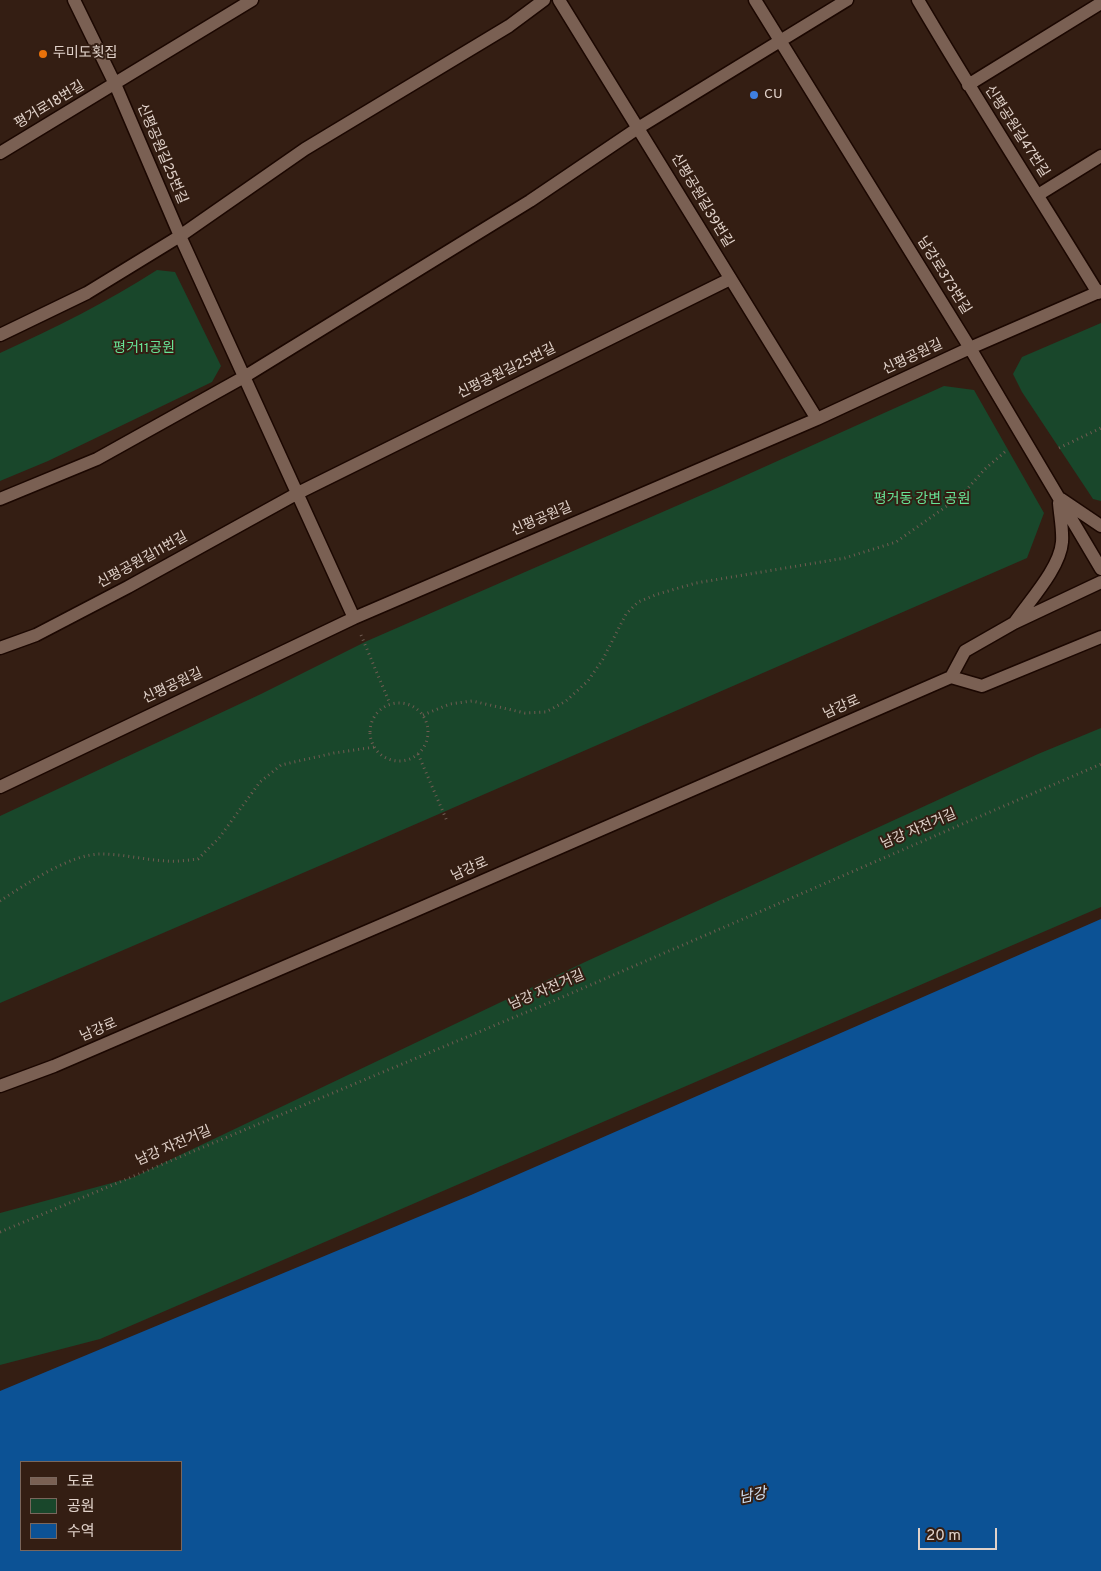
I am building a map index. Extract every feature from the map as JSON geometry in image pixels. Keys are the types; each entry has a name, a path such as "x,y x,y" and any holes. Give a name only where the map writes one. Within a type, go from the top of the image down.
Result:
{"street":[{"name":"신평공원길25번길","path":"74,0 115,84 180,236 354,618"},
{"name":"평거로18번길","path":"0,153 252,0"},
{"path":"0,336 87,293 180,236 305,149 510,26 544,0"},
{"name":"신평공원길39번길","path":"559,0 817,419"},
{"name":"남강로373번길","path":"755,0 970,348 1101,569"},
{"path":"0,499 97,459 244,377 530,201 638,128 847,0"},
{"name":"신평공원길47번길","path":"918,0 968,85 1099,292"},
{"name":"신평공원길47번길","path":"968,85 1101,3"},
{"name":"신평공원길47번길","path":"1038,195 1101,156"},
{"name":"신평공원길25번길","path":"298,493 730,279"},
{"name":"신평공원길","path":"0,787 354,618 817,419 970,348 1099,292"},
{"name":"신평공원길11번길","path":"0,648 36,634 120,591 298,493"},
{"path":"1059,498 1101,526"},
{"path":"1014,623 1055,564 1060,552 1062,541 1059,498"},
{"path":"1101,582 1014,623 965,651 951,676 982,686 1101,637"},
{"name":"남강로","path":"0,1086 54,1066 398,918 951,676"}],"path":[{"path":"1058,448 1101,428"},
{"path":"422,715 450,704 472,701 525,713 546,712 566,701 588,681 603,659 626,614 638,602 696,583 845,558 896,542 961,496 985,469 1012,445"},
{"path":"354,618 390,704"},
{"path":"390,704 408,704 416,708 422,715 428,731 427,740 418,754 410,759 392,760 383,756 375,747 370,732 371,723 375,714 390,704"},
{"path":"0,901 54,869 74,860 100,854 169,861 198,859 219,838 260,782 282,765 334,753 375,747"},
{"path":"418,754 447,821"},
{"name":"남강 자전거길","path":"0,1232 565,996 1101,764"}],"green space":[{"name":"평거11공원","path":"157,270 175,272 221,366 212,382 48,461 0,481 0,353 80,314"},
{"path":"1101,323 1101,501 1093,499 1022,392 1013,374 1022,357"},
{"name":"평거동 강변 공원","path":"944,386 974,390 1044,513 1027,558 0,1003 0,816 261,694 367,641 722,486"},
{"path":"1101,728 1101,907 100,1339 0,1365 0,1213 134,1177 585,962 1038,754"}],"water":[{"name":"남강","path":"1101,919 1101,1571 0,1571 0,1391 471,1195"}],"place":[{"name":"두미도횟집","path":"43,54"},
{"name":"CU","path":"754,95"}]}
